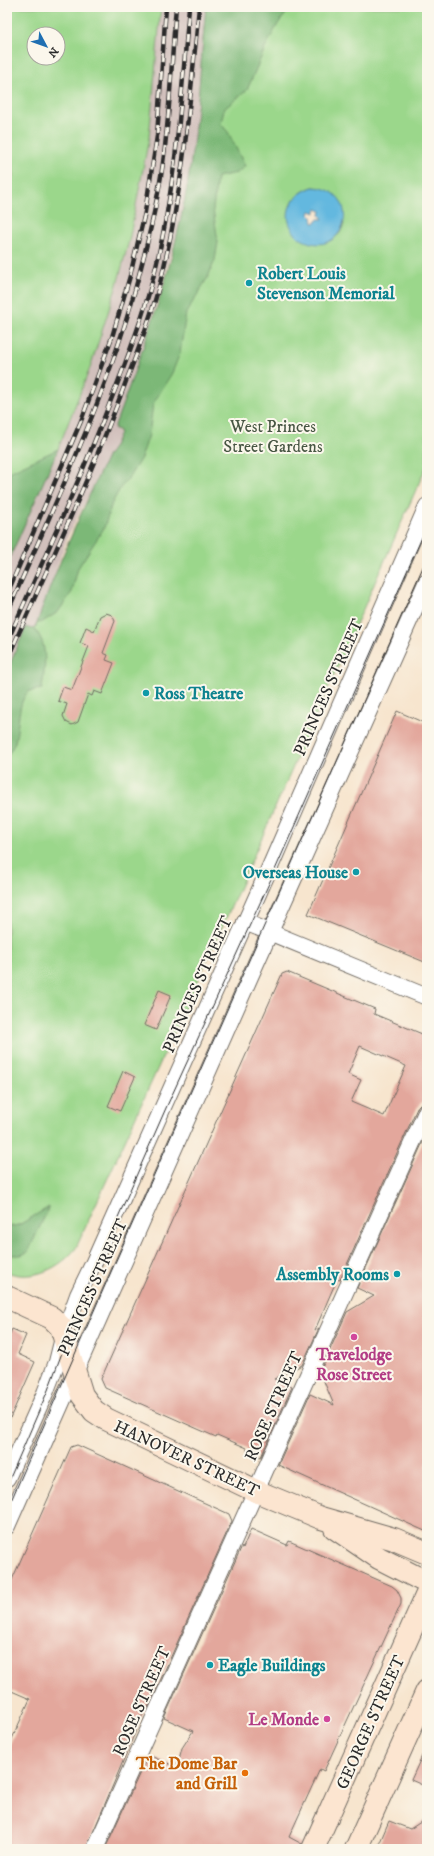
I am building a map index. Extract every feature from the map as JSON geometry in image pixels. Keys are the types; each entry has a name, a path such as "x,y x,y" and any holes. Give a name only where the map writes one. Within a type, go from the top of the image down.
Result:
{"street":[{"name":"PRINCES STREET","path":"7,1478 57,1362 64,1334 78,1294 94,1262 245,922 427,506"},
{"name":"PRINCES STREET","path":"7,1526 427,581"},
{"path":"245,922 427,997"},
{"name":"ROSE STREET","path":"95,1849 427,1110"},
{"name":"HANOVER STREET","path":"7,1297 52,1318 61,1327 82,1396 94,1411 106,1419 256,1491 321,1518 394,1539 427,1553"},
{"name":"HANOVER STREET","path":"321,1518 379,1558 426,1584"},
{"name":"GEORGE STREET","path":"313,1849 426,1584"},
{"path":"356,1849 427,1691"}],"shaded area":[{"path":"161,7 206,7 191,168 179,227 144,346 114,428 120,433 68,536 36,626 31,629 26,627 7,671 7,564 58,449 90,368 117,285 129,241 149,138"}],"green space":[{"path":"7,7 161,7 149,138 129,241 117,285 90,368 58,449 7,564 7,185 14,175 7,141"},
{"name":"West Princes Street Gardens","path":"206,7 427,7 427,465 228,914 76,1248 62,1262 54,1267 36,1274 17,1275 7,1272 7,671 26,627 31,629 36,626 70,539 108,455 120,433 114,428 166,278 185,200 199,90","holes":["313,187 322,188 344,224 340,233 333,239 298,237 290,222 289,214 293,201 304,191"]},
{"path":"206,7 291,7 278,24 266,46 247,90 224,109 221,124 228,132 245,166 237,173 217,177 213,209 218,242 215,260 208,277 186,313 180,353 172,373 153,404 149,435 141,458 128,479 121,487 112,503 104,528 78,568 72,592 58,612 37,624 52,582 70,539 108,455 120,433 114,428 150,328 166,278 185,200 189,173 199,90"},
{"path":"58,449 7,564 7,473"},
{"path":"26,627 31,629 35,627 34,629 42,642 45,658 42,689 30,691 23,700 19,714 15,742 7,756 7,671"},
{"path":"49,1207 28,1252 21,1255 7,1255 7,1227 19,1225"}],"water":[{"path":"313,187 328,190 338,198 343,208 344,219 341,230 334,238 324,243 311,243 303,240 294,232 289,222 288,215 292,203 301,193","holes":["317,209 321,211 320,215 323,219 318,219 315,223 313,223 312,217 309,214 310,211 315,213"]}],"building":[{"path":"106,613 112,615 115,621 103,653 108,655 106,660 114,663 102,694 94,691 92,696 88,694 78,722 72,725 66,722 63,716 67,704 58,701 63,687 72,690 89,646 80,643 86,627 94,631 100,616"},
{"path":"397,711 427,724 427,963 308,914"},
{"path":"287,972 375,1009 374,1014 427,1036 427,1101 422,1102 418,1106 340,1280 337,1279 315,1330 319,1328 302,1365 274,1379 292,1387 261,1457 247,1451 247,1448 217,1435 216,1437 105,1388 101,1379 282,974","holes":["360,1046 406,1066 384,1116 351,1102 361,1080 348,1074"]},
{"path":"159,990 171,995 156,1030 144,1025"},
{"path":"123,1071 135,1077 120,1111 108,1106"},
{"path":"427,1133 427,1532 278,1465 310,1394 334,1405 320,1372 347,1312 374,1296 357,1288"},
{"path":"12,1329 26,1335 18,1354 35,1362 7,1425 7,1341"},
{"path":"77,1445 229,1514 232,1521 147,1710 145,1709 86,1849 7,1849 7,1750 30,1699 7,1689 7,1591 71,1447"},
{"path":"251,1529 287,1545 289,1541 392,1586 397,1590 401,1598 401,1604 324,1771 320,1769 289,1837 302,1844 301,1849 105,1849 148,1755 177,1767 182,1748 193,1731 164,1718"},
{"path":"427,1745 427,1787 411,1780"},
{"path":"427,1818 427,1849 377,1849 389,1821 410,1829"}],"tram line":[{"path":"7,1485 48,1390 83,1297 166,1108 271,879 427,526"},
{"path":"7,1510 427,558"}],"railway":[{"path":"7,594 81,421 112,337 130,276 145,212 157,136 166,7"},
{"path":"7,613 80,447 127,319 148,241 162,172 169,105 176,7"},
{"path":"7,642 85,465 127,360 148,298 167,214 172,180 180,111 189,7"},
{"path":"7,660 68,523 112,419 139,347 160,283 175,215 185,146 199,7"}],"place":[{"name":"Robert Louis Stevenson Memorial","path":"249,283"},
{"name":"Ross Theatre","path":"146,693"},
{"name":"Overseas House","path":"356,872"},
{"name":"Assembly Rooms","path":"397,1274"},
{"name":"Travelodge Rose Street","path":"354,1337"},
{"name":"Eagle Buildings","path":"210,1665"},
{"name":"Le Monde","path":"327,1719"},
{"name":"The Dome Bar and Grill","path":"245,1773"}]}
